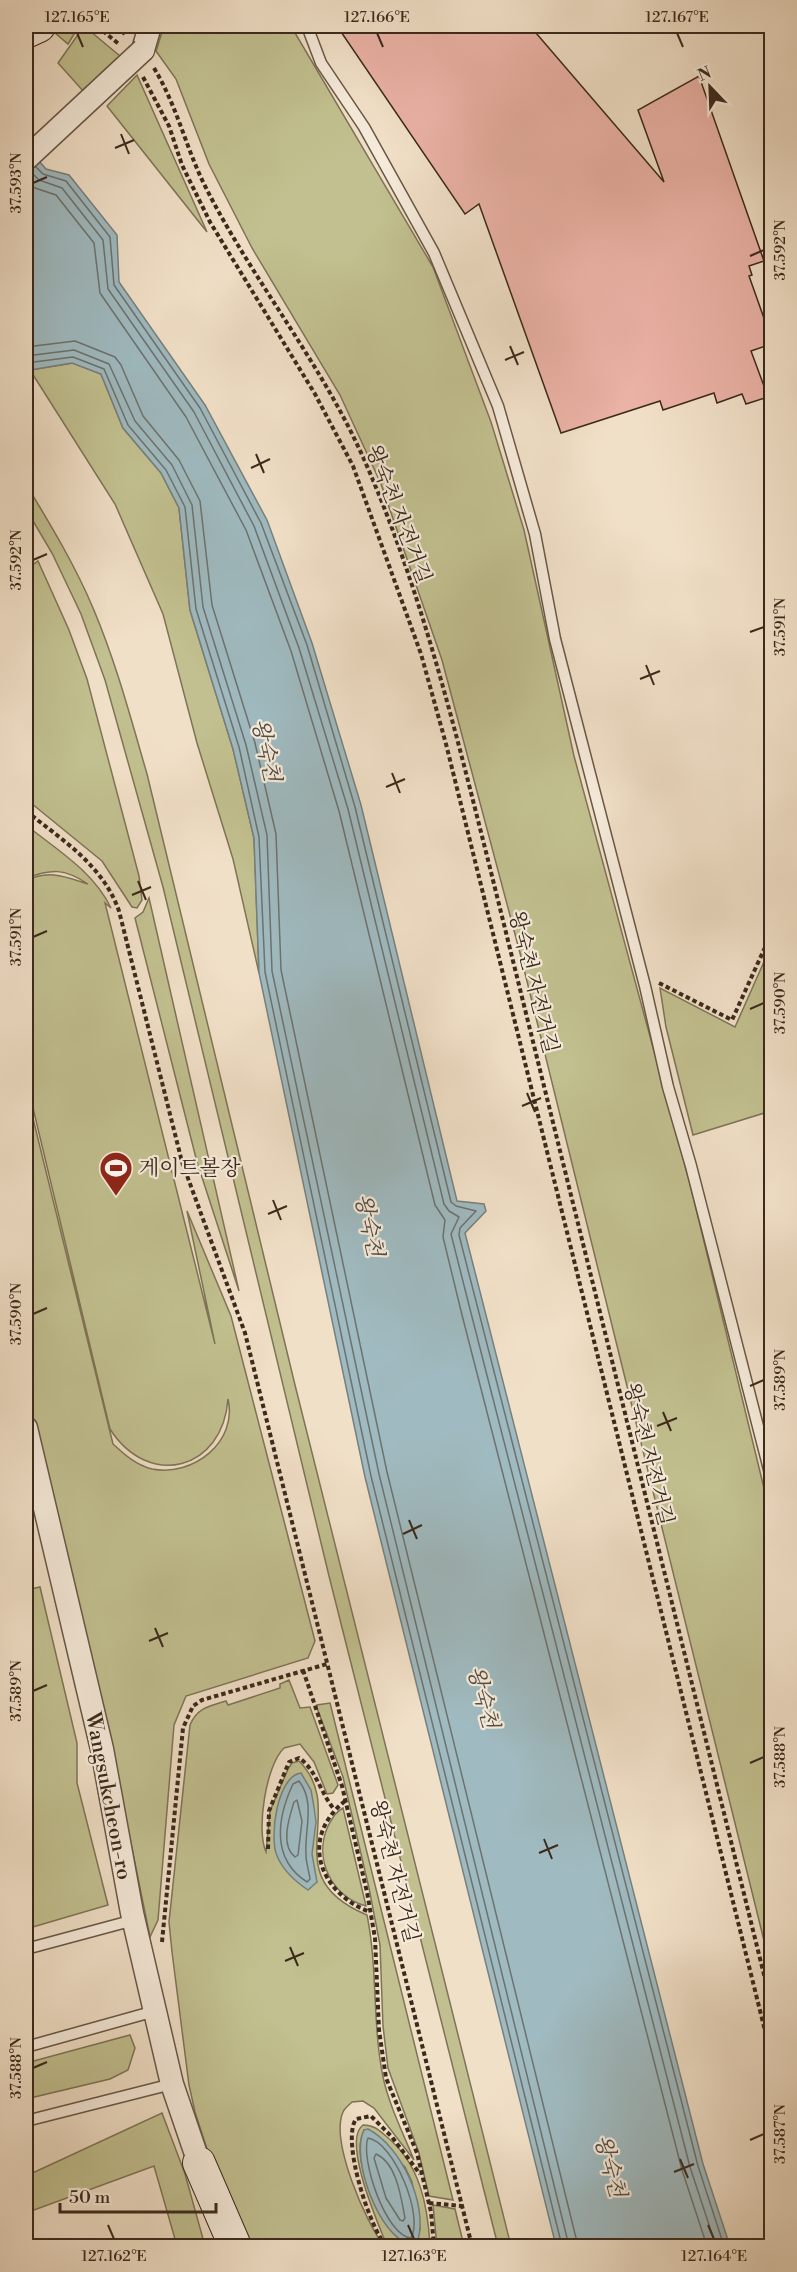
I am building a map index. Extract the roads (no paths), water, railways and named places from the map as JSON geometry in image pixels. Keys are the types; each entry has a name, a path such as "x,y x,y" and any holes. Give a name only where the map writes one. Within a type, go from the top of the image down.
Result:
{"street":[{"path":"26,32 39,26"},
{"path":"26,159 136,56 150,26"},
{"name":"Wangsukcheon-ro","path":"26,1428 102,1749 134,1920 172,2084 199,2163 235,2247"},
{"name":"Wangsukcheon-ro","path":"199,2163 219,2247"}],"lane":[{"path":"307,26 321,63 364,127 434,253 498,406 535,534 564,673 644,980 668,1087 694,1178 771,1481"},
{"path":"26,1949 134,1920"},
{"path":"26,2047 155,2011"},
{"path":"26,2121 172,2084"}],"water":[{"name":"왕숙천","path":"26,146 46,169 69,175 117,235 119,282 205,405 267,520 312,643 361,805 457,1201 484,1204 486,1211 465,1233 703,2164 730,2246 556,2246 365,1477 259,973 254,838 233,749 190,610 179,508 161,473 123,428 101,374 72,363 30,370 26,368"},
{"path":"301,1773 311,1790 316,1822 312,1854 317,1882 308,1890 283,1866 277,1856 274,1835 277,1808 281,1796 286,1785 293,1777"},
{"path":"368,2129 391,2148 409,2177 419,2210 420,2226 418,2240 410,2244 399,2238 388,2227 370,2195 361,2159 364,2130"}],"place":[{"name":"게이트볼장","path":"116,1197"}]}
